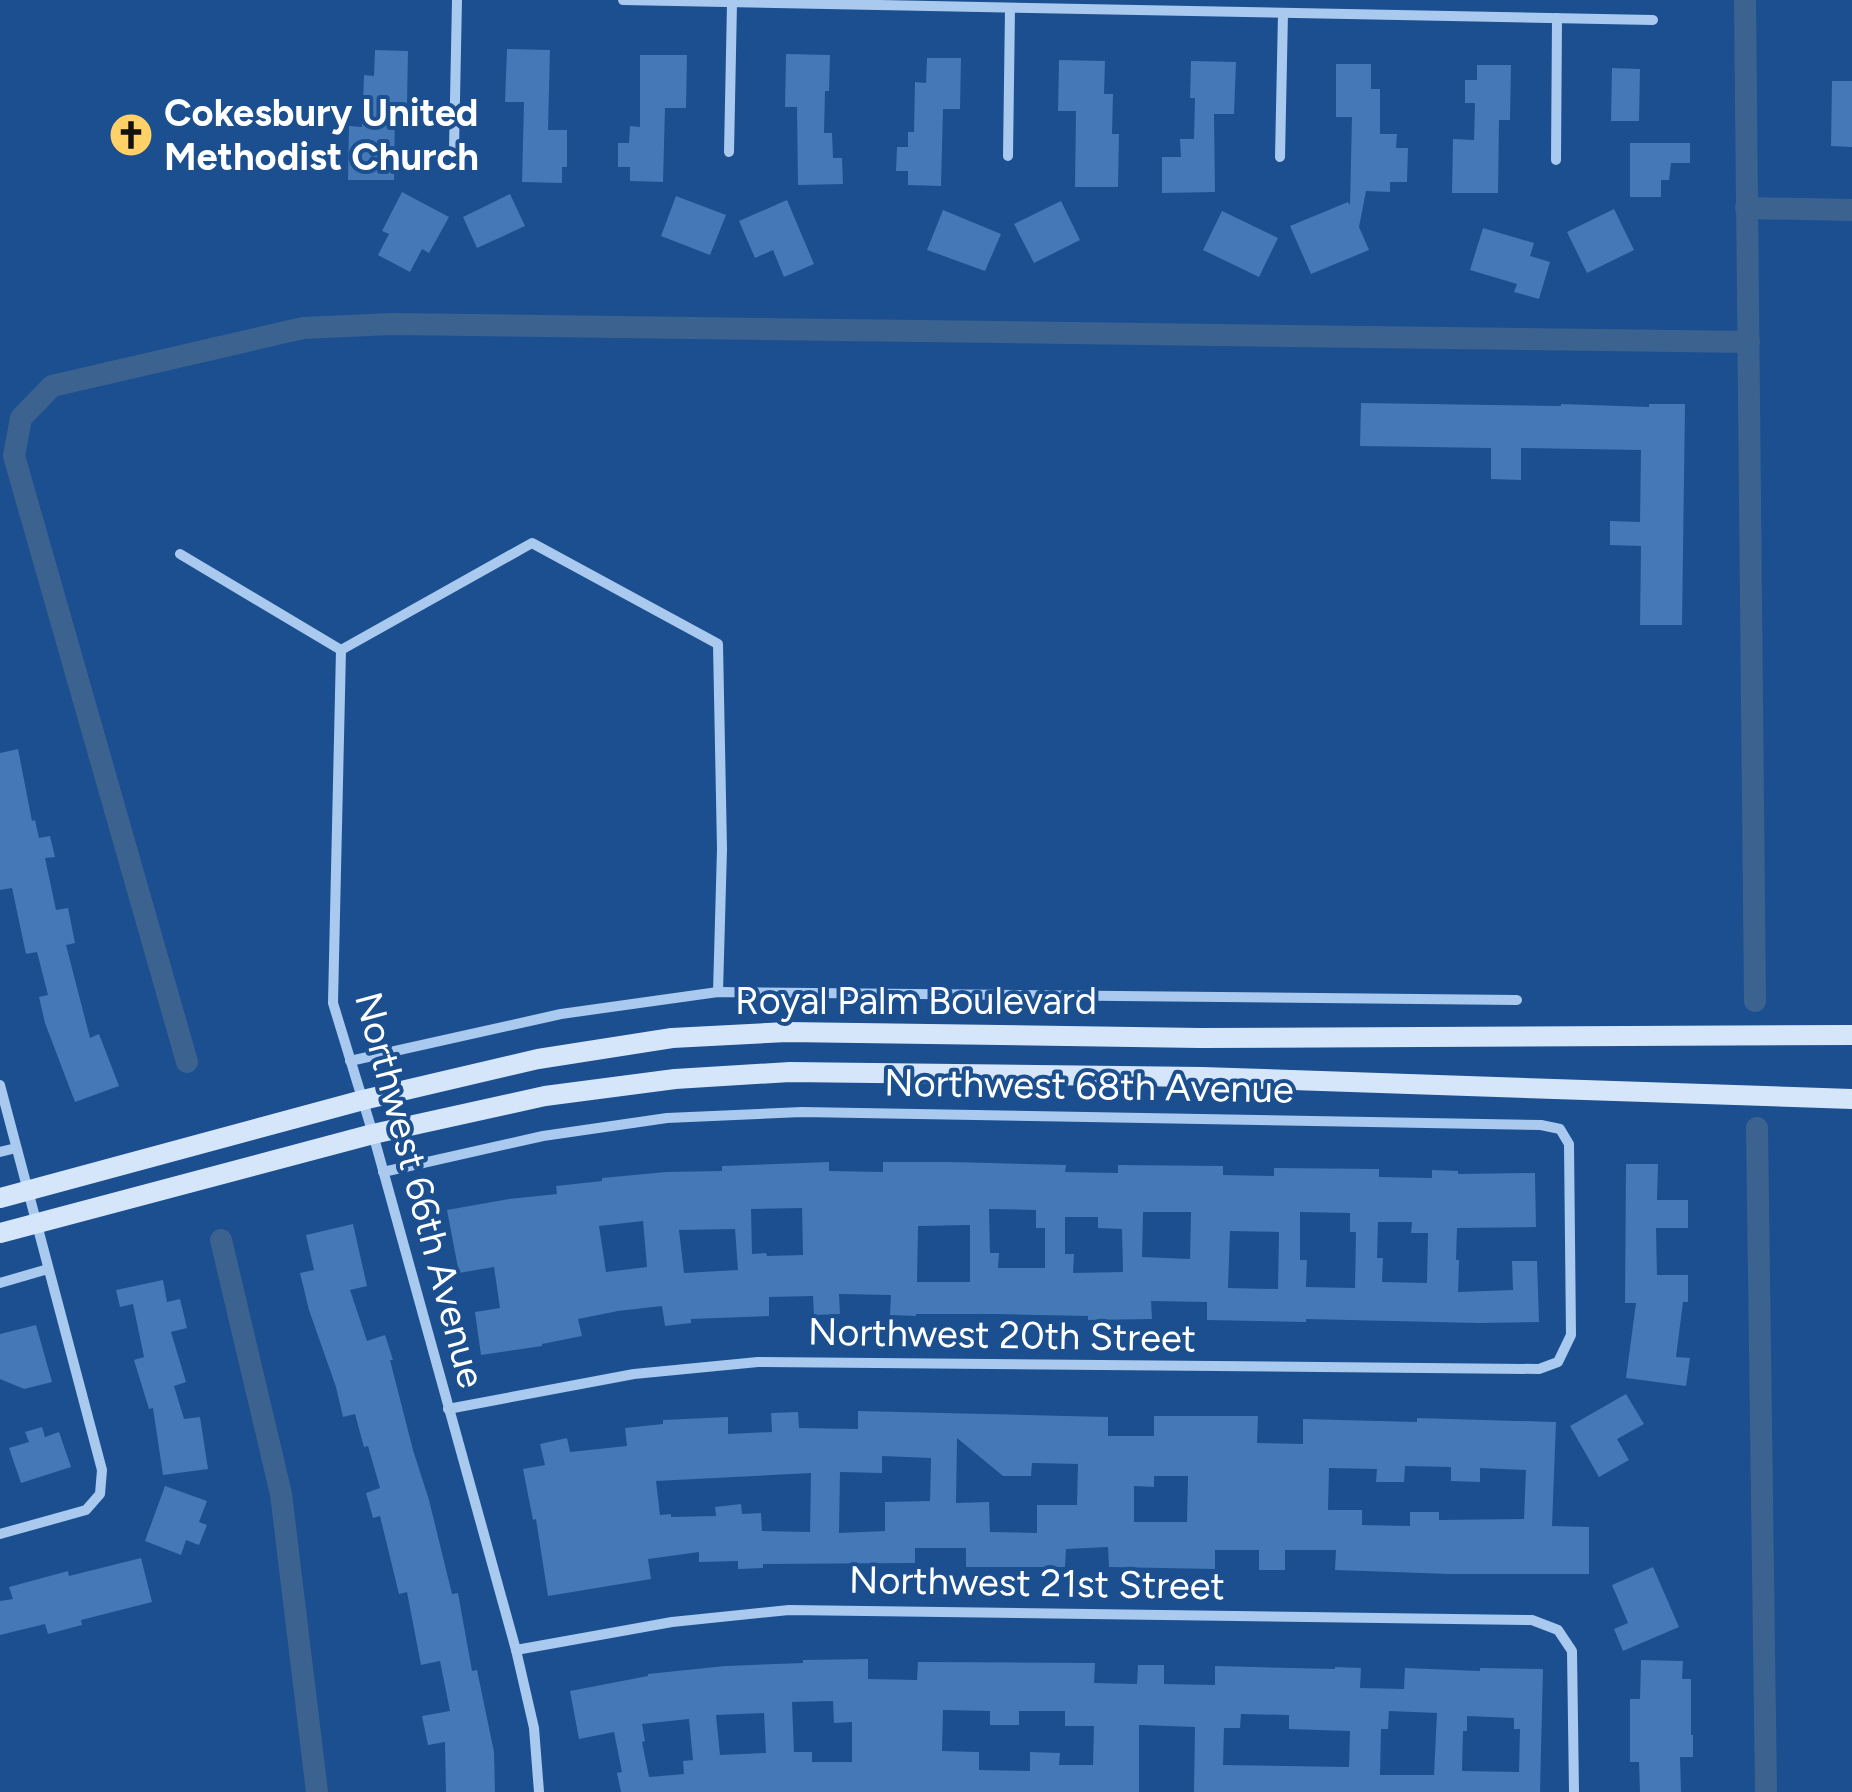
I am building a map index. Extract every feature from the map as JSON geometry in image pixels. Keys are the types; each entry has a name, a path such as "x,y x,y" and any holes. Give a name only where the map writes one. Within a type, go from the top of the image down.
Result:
{"main road":[{"name":"Royal Palm Boulevard","path":"0,1198 363,1100 556,1056 672,1038 787,1032 1200,1038 1852,1035"},
{"name":"Royal Palm Boulevard","path":"0,1234 373,1134 545,1096 675,1078 790,1072 1202,1077 1852,1099"}],"street":[{"path":"454,148 457,0"},
{"path":"623,0 1653,20"},
{"path":"729,152 732,2"},
{"path":"1008,156 1010,8"},
{"path":"1280,157 1283,13"},
{"path":"1556,18 1556,160"},
{"path":"180,554 341,650 532,544 718,644 722,849 718,992"},
{"name":"Northwest 66th Avenue","path":"341,650 333,1002 516,1650 534,1728 540,1792"},
{"path":"350,1061 560,1014 718,992 1517,1000"},
{"path":"0,1085 102,1470 100,1494 86,1510 0,1534"},
{"name":"Northwest 68th Avenue","path":"383,1172 542,1136 667,1118 802,1112 1541,1125 1560,1129 1569,1144 1570,1334 1558,1362"},
{"path":"0,1152 16,1148"},
{"path":"0,1283 48,1269"},
{"name":"Northwest 20th Street","path":"448,1410 634,1374 758,1362 1539,1369 1558,1362"},
{"name":"Northwest 21st Street","path":"516,1650 672,1622 789,1610 1532,1620 1558,1630 1572,1651 1574,1792"}],"building":[{"path":"507,49 550,50 548,130 567,130 567,167 562,167 562,183 522,182 524,102 505,102"},
{"path":"375,50 408,51 407,103 395,102 394,180 348,180 349,126 362,127 364,75 374,76"},
{"path":"786,54 830,55 824,133 832,133 833,158 842,158 843,184 798,185 797,107 785,107"},
{"path":"640,55 687,55 686,108 665,108 663,182 630,181 630,167 618,167 618,143 629,143 630,126 640,127"},
{"path":"927,58 961,58 960,109 943,109 941,186 908,185 908,171 896,171 897,147 908,147 908,132 914,132 915,82 926,83"},
{"path":"1059,60 1105,61 1104,94 1113,94 1112,134 1119,134 1118,187 1075,187 1076,111 1058,111"},
{"path":"1191,61 1236,62 1234,114 1214,114 1215,192 1162,193 1162,157 1181,157 1180,139 1194,139"},
{"path":"1336,64 1371,64 1371,89 1380,89 1380,134 1397,134 1396,148 1408,148 1407,182 1390,182 1390,192 1366,191 1359,227 1369,250 1311,274 1290,226 1348,202 1350,205 1352,117 1336,117"},
{"path":"1477,65 1511,65 1510,120 1499,120 1498,193 1452,193 1453,139 1474,140 1475,103 1465,103 1465,80 1477,80"},
{"path":"1612,68 1640,69 1639,121 1611,121"},
{"path":"1832,81 1852,81 1852,147 1831,146"},
{"path":"1630,143 1690,143 1690,163 1671,163 1669,180 1661,180 1661,197 1630,197"},
{"path":"402,192 449,217 429,253 422,249 410,272 378,255 389,234 382,231"},
{"path":"510,194 525,226 477,248 463,217"},
{"path":"676,196 726,215 710,255 661,236"},
{"path":"787,200 814,264 784,277 773,250 755,258 739,221"},
{"path":"1061,201 1080,240 1034,263 1014,224"},
{"path":"1614,209 1634,250 1587,273 1567,232"},
{"path":"943,210 1001,234 985,271 927,250"},
{"path":"1222,211 1278,238 1259,277 1203,250"},
{"path":"1483,228 1534,243 1530,256 1550,262 1539,299 1514,292 1517,284 1470,270"},
{"path":"1361,403 1649,407 1685,404 1682,625 1640,625 1641,546 1610,545 1610,521 1640,522 1641,450 1521,448 1521,480 1491,479 1491,448 1360,446"},
{"path":"18,749 32,821 35,820 39,838 50,836 55,857 45,858 56,910 68,908 75,943 66,945 90,1038 99,1034 119,1086 75,1102 45,1023 39,997 48,995 37,952 26,954 12,888 0,890 0,753"},
{"path":"829,1162 829,1171 883,1172 883,1162 950,1162 1066,1165 1065,1172 1118,1173 1118,1165 1223,1166 1223,1175 1274,1176 1274,1168 1379,1169 1379,1177 1432,1178 1432,1170 1458,1174 1535,1173 1536,1227 1457,1228 1456,1260 1458,1292 1513,1290 1512,1261 1537,1261 1539,1322 1207,1320 1207,1302 1151,1301 1152,1319 890,1315 891,1295 839,1294 840,1314 814,1315 813,1296 769,1297 769,1316 691,1319 691,1323 665,1326 662,1306 618,1311 578,1319 582,1336 481,1355 475,1312 500,1308 494,1267 459,1273 447,1210 557,1194 556,1186 602,1178 722,1171 722,1166","holes":["802,1208 803,1255 752,1254 751,1209","989,1209 1036,1210 1036,1228 1045,1228 1045,1268 998,1268 999,1253 990,1253","1143,1212 1191,1212 1190,1259 1142,1257","1300,1212 1350,1213 1350,1232 1356,1232 1355,1288 1306,1287 1307,1260 1300,1260","1065,1217 1098,1217 1098,1228 1122,1229 1123,1272 1073,1273 1074,1254 1065,1254","643,1221 647,1267 606,1272 599,1226","1378,1222 1412,1222 1411,1233 1428,1233 1427,1283 1382,1282 1383,1258 1377,1258","970,1225 970,1282 917,1282 918,1226","735,1229 738,1270 684,1273 679,1230","1230,1231 1279,1232 1278,1289 1228,1288"]},
{"path":"1626,1164 1658,1164 1657,1200 1688,1200 1688,1228 1656,1228 1657,1275 1688,1275 1688,1302 1683,1302 1676,1357 1690,1358 1686,1386 1626,1378 1636,1303 1625,1303"},
{"path":"353,1224 367,1286 350,1290 367,1341 385,1335 393,1360 452,1594 458,1593 472,1671 477,1670 494,1752 495,1792 446,1792 445,1742 428,1745 422,1716 450,1711 440,1661 421,1665 407,1592 399,1594 380,1516 373,1518 366,1493 380,1488 368,1446 364,1447 355,1414 343,1417 309,1310 300,1273 314,1270 306,1235"},
{"path":"163,1280 167,1302 180,1299 187,1328 171,1332 186,1382 174,1386 184,1419 200,1417 208,1469 163,1475 153,1408 149,1409 134,1360 144,1357 133,1304 120,1307 116,1290"},
{"path":"36,1325 52,1382 24,1389 0,1379 0,1334"},
{"path":"1626,1394 1644,1424 1617,1439 1629,1460 1599,1477 1570,1426"},
{"path":"858,1411 1108,1417 1108,1436 1154,1436 1154,1416 1258,1416 1257,1443 1303,1444 1303,1419 1556,1422 1552,1526 1589,1527 1589,1574 1335,1570 1336,1550 1285,1550 1285,1570 1259,1570 1259,1550 1215,1550 1215,1569 1109,1567 1108,1547 1066,1549 1065,1567 966,1567 966,1548 915,1548 915,1563 763,1564 763,1568 738,1569 738,1561 699,1562 699,1552 648,1559 651,1579 548,1596 536,1519 533,1520 523,1469 545,1465 540,1444 567,1438 570,1452 627,1446 625,1428 663,1424 663,1420 728,1417 728,1434 772,1432 771,1413 798,1412 799,1428 858,1429","holes":["957,1438 1003,1476 1031,1476 1032,1463 1078,1464 1077,1505 1037,1505 1037,1533 990,1532 989,1502 956,1503","882,1456 931,1458 930,1501 885,1502 885,1531 839,1533 840,1472 882,1473","1405,1466 1451,1467 1451,1481 1480,1482 1480,1468 1526,1470 1524,1519 1439,1520 1439,1512 1410,1512 1410,1526 1362,1525 1362,1510 1328,1510 1329,1468 1377,1469 1376,1482 1404,1482","811,1473 810,1532 762,1531 761,1513 742,1514 741,1504 715,1507 716,1516 660,1515 656,1481","1154,1476 1188,1476 1187,1522 1134,1522 1134,1486 1154,1487"]},
{"path":"42,1427 45,1437 59,1432 71,1467 21,1483 9,1448 29,1442 25,1432"},
{"path":"165,1486 207,1501 199,1522 207,1525 199,1545 186,1540 181,1555 145,1541"},
{"path":"141,1558 152,1602 81,1620 82,1625 48,1634 45,1624 0,1635 0,1601 13,1599 9,1587"},
{"path":"1653,1567 1679,1627 1623,1651 1614,1629 1628,1623 1612,1585"},
{"path":"868,1659 868,1679 917,1680 918,1662 1095,1663 1094,1683 1137,1684 1138,1665 1164,1665 1164,1684 1215,1685 1215,1666 1361,1668 1360,1688 1404,1689 1405,1668 1543,1669 1540,1792 1194,1792 1195,1727 1139,1725 1139,1792 621,1792 617,1773 622,1772 614,1732 579,1739 570,1691 648,1674 803,1660","holes":["833,1701 834,1723 852,1722 852,1762 812,1762 812,1752 794,1752 792,1702","943,1710 990,1711 990,1725 1019,1725 1019,1711 1065,1711 1065,1726 1094,1726 1093,1765 1059,1765 1060,1753 1030,1752 1030,1771 979,1770 979,1752 942,1751","1389,1711 1437,1713 1434,1775 1380,1775 1381,1729 1388,1729","764,1713 766,1753 720,1755 716,1715","1241,1714 1289,1715 1289,1729 1350,1731 1349,1767 1223,1765 1224,1728 1240,1728","1467,1716 1514,1718 1514,1729 1520,1729 1519,1772 1462,1771 1463,1731 1467,1731","689,1719 693,1760 683,1761 684,1774 649,1777 642,1742 642,1724"]},
{"path":"1641,1660 1683,1661 1682,1679 1691,1679 1693,1757 1680,1757 1681,1792 1640,1792 1639,1762 1630,1762 1630,1699 1640,1699"}],"waterway":[{"path":"1745,0 1755,1001"},
{"path":"1746,208 1852,210"},
{"path":"187,1062 14,456 21,418 52,386 303,328 391,324 1749,342"},
{"path":"1757,1128 1766,1792"},
{"path":"221,1240 281,1494 317,1792"}],"place":[{"name":"Cokesbury United Methodist Church","path":"131,135"}]}
